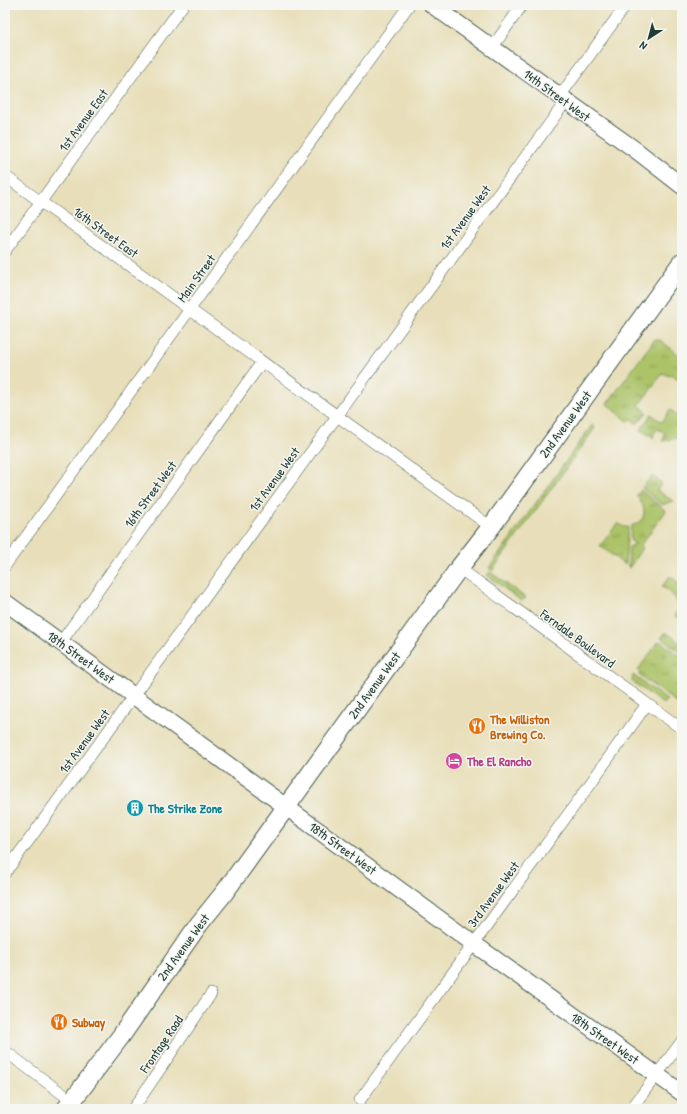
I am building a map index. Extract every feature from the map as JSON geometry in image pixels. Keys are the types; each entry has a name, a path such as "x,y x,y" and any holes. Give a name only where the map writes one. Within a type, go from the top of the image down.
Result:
{"main road":[{"name":"2nd Avenue West","path":"69,1105 121,1036 199,924 224,893 682,262"}],"street":[{"name":"1st Avenue East","path":"5,251 183,5"},
{"name":"Main Street","path":"5,566 409,5"},
{"name":"14th Street West","path":"432,5 682,186"},
{"path":"492,48 522,5"},
{"name":"1st Avenue West","path":"5,872 337,416 563,99 626,5"},
{"name":"16th Street East","path":"5,176 190,310"},
{"path":"190,310 491,527"},
{"name":"16th Street West","path":"61,642 262,362"},
{"name":"Ferndale Boulevard","path":"459,568 682,729"},
{"name":"18th Street West","path":"5,602 474,944 682,1093"},
{"name":"3rd Avenue West","path":"360,1100 647,704"},
{"name":"Frontage Road","path":"133,1109 211,994"},
{"path":"631,1109 682,1041"},
{"path":"5,1051 69,1105"}],"green space":[{"path":"654,340 660,340 682,357 682,382 671,374 669,376 663,373 639,405 647,412 637,424 631,419 628,421 607,404"},
{"path":"670,410 682,418 682,439 678,438 662,441 665,435 662,431 658,429 654,433 653,438 650,434 648,435 641,430 651,414 662,422"},
{"path":"592,425 595,428 492,571 489,568"},
{"path":"652,476 662,483 657,490 673,501 662,505 642,488"},
{"path":"641,490 666,511 640,546 642,548 629,568 629,547 634,545 634,543 630,540 631,526 640,521 644,513 640,500 636,496"},
{"path":"618,523 624,527 628,527 625,565 600,546"},
{"path":"490,572 526,598 521,601 487,575"},
{"path":"670,576 682,585 682,612 678,618 675,616 678,607 676,599 670,592 662,587"},
{"path":"666,632 682,644 682,653 661,638"},
{"path":"574,633 609,658 608,664 573,638"},
{"path":"659,641 682,657 682,707 639,675 641,672 638,670"},
{"path":"633,675 667,700 663,704 632,681"}],"place":[{"name":"The Williston Brewing Co.","path":"477,726"},
{"name":"The El Rancho","path":"454,761"},
{"name":"The Strike Zone","path":"135,808"},
{"name":"Subway","path":"59,1022"}]}
